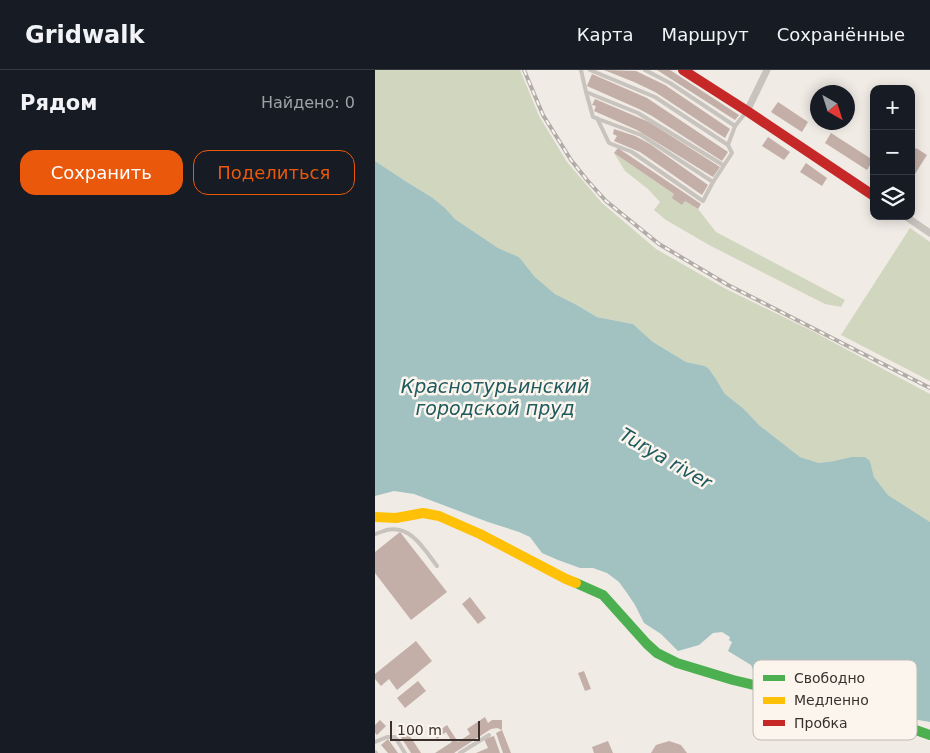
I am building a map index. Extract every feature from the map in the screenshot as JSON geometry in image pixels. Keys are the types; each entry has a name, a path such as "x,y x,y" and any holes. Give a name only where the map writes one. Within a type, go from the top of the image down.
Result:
{"street":[{"path":"683,70 870,193"},
{"path":"747,111 767,70"},
{"path":"911,220 930,233"},
{"path":"375,517 396,518 423,513 439,516 481,534 566,579 603,595 657,653 677,664 753,685"},
{"path":"917,730 930,735"}],"lane":[{"path":"581,70 593,117 641,134 713,182"},
{"path":"590,70 655,97 728,145 732,153 703,201 632,152 609,143 597,118"},
{"path":"645,70 670,83 735,126"},
{"path":"586,92 638,113 723,165"},
{"path":"728,145 735,126 747,111"},
{"path":"375,534 387,530 402,530 414,537 437,566"},
{"path":"460,753 489,734"},
{"path":"375,742 387,737 395,737 405,753"}],"green space":[{"path":"375,70 520,70 539,116 567,162 602,203 656,249 726,289 812,331 930,394 930,522 888,495 874,477 870,461 851,457 819,463 800,457 759,425 744,409 725,394 709,369 705,366 686,362 653,342 633,324 597,317 555,294 535,277 519,257 498,248 455,219 433,198 375,161"},
{"path":"614,153 674,194 682,205 685,201 698,209 716,232 845,300 841,307 825,304 709,245 666,220 654,210 660,202 648,189 625,171"},
{"path":"910,228 930,242 930,381 841,335"}],"water":[{"name":"Краснотурьинский городской пруд","path":"375,161 433,198 455,219 498,248 519,257 535,277 555,294 597,317 633,324 653,342 686,362 705,366 709,369 725,394 744,409 759,425 800,457 819,463 851,457 865,457 870,461 874,477 888,495 930,522 930,722 917,720 917,660 753,660 753,669 751,665 728,651 732,642 729,640 730,637 722,632 713,633 699,645 678,651 661,634 644,623 635,605 619,582 607,573 593,568 580,568 558,560 542,553 530,537 414,494 394,491 375,496"}],"building":[{"path":"604,70 636,71 665,85 730,129 725,138 655,92"},
{"path":"657,70 670,70 739,115 735,120"},
{"path":"592,74 647,98 728,152 722,161 652,116 587,86"},
{"path":"595,99 649,122 720,167 713,177 637,130 594,111 596,106 592,105"},
{"path":"778,102 808,122 802,132 771,112"},
{"path":"614,129 635,136 650,144 708,185 702,195 640,152 614,141 617,136 613,134"},
{"path":"831,133 870,158 870,165 867,170 825,143"},
{"path":"768,137 790,152 784,160 762,146"},
{"path":"618,148 701,204 698,209 685,201 682,205 672,198 674,194 614,153"},
{"path":"916,148 927,155 915,174"},
{"path":"806,163 827,178 822,186 800,172"},
{"path":"400,532 447,592 411,620 375,573 375,552"},
{"path":"470,597 486,618 478,624 462,604"},
{"path":"416,641 432,661 397,690 389,679 381,686 375,679 375,674"},
{"path":"584,671 591,689 585,691 578,673"},
{"path":"418,681 426,691 405,708 397,698"},
{"path":"485,717 488,723 492,720 502,720 502,730 497,728 491,729 454,753 435,753 452,742 446,732 437,739 434,734 447,725 458,742 470,734 467,729"},
{"path":"380,720 386,726 377,735 375,733 375,725"},
{"path":"406,730 421,753 411,753 399,734"},
{"path":"502,730 511,753 503,753 496,733"},
{"path":"494,736 500,753 476,753 488,748 484,739"},
{"path":"388,739 398,753 388,753 381,745"},
{"path":"608,741 613,753 594,753 592,747"},
{"path":"669,741 681,745 687,753 651,753 656,745"}],"railway":[{"path":"524,70 543,115 571,160 606,201 659,244 728,285 930,388"}],"traffic: fast":[{"path":"576,583 603,595 657,653 677,663 753,685"},
{"path":"917,730 930,735"}],"traffic: slow":[{"path":"375,517 396,518 423,513 439,516 480,534 576,583"}],"traffic: jam":[{"path":"683,70 870,193"}],"water label":[{"name":"Turya river","path":"666,458"}]}
